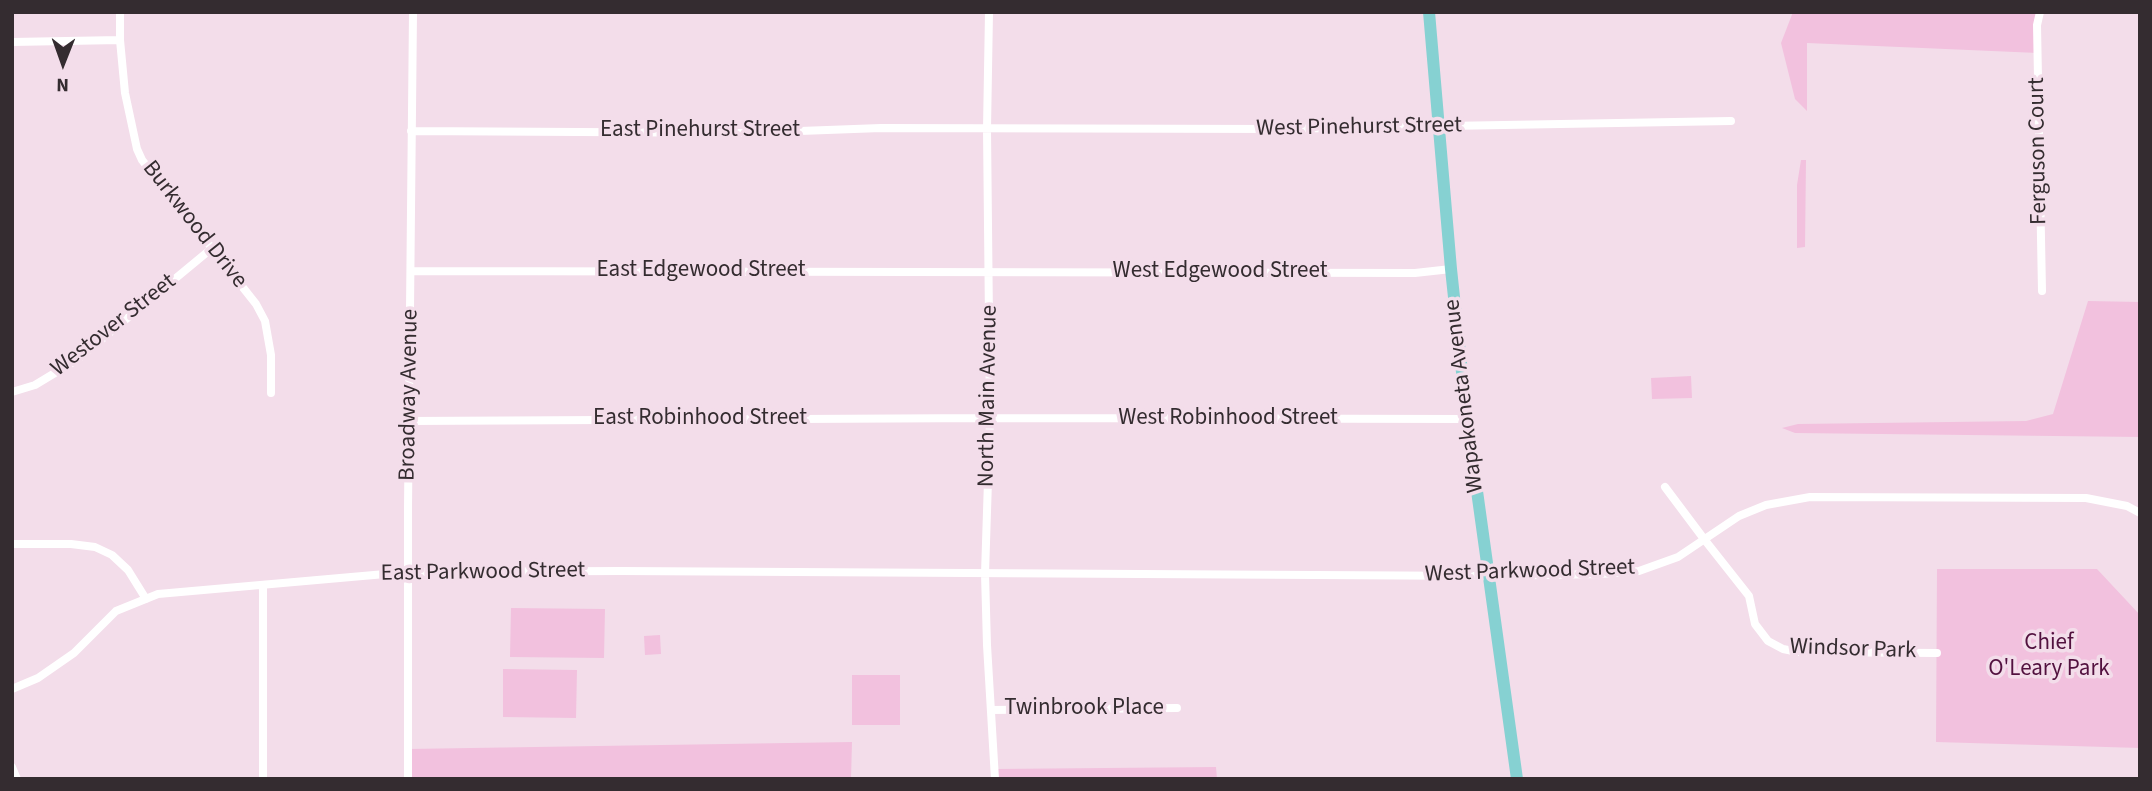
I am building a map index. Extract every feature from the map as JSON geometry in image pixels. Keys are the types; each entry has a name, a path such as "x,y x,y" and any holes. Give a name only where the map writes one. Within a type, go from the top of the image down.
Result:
{"main road":[{"name":"Wapakoneta Avenue","path":"1429,12 1467,419 1517,779"}],"street":[{"name":"Burkwood Drive","path":"120,12 125,93 137,149 142,160 256,303 265,321 271,355 271,393"},
{"name":"Broadway Avenue","path":"408,779 413,12"},
{"name":"North Main Avenue","path":"989,12 990,418 985,574 992,775"},
{"name":"Ferguson Court","path":"2040,12 2038,34 2042,291"},
{"path":"12,42 120,40"},
{"name":"West Pinehurst Street","path":"988,129 1276,129 1731,121"},
{"name":"East Pinehurst Street","path":"411,131 746,133 881,128 988,129"},
{"name":"Westover Street","path":"12,392 35,385 78,359 211,249"},
{"name":"West Edgewood Street","path":"990,271 1415,272 1451,269"},
{"name":"East Edgewood Street","path":"411,271 990,271"},
{"name":"West Robinhood Street","path":"990,418 1467,419"},
{"name":"East Robinhood Street","path":"410,421 990,418"},
{"name":"Windsor Park","path":"1665,487 1749,596 1755,624 1768,641 1783,649 1798,652 1937,653"},
{"name":"West Parkwood Street","path":"985,574 1488,576 1639,571 1678,557 1739,516 1766,505 1810,497 2086,498 2127,506 2140,513"},
{"path":"12,544 71,544 95,547 112,555 128,570 146,598"},
{"name":"East Parkwood Street","path":"12,690 38,678 74,653 116,611 158,594 408,572 985,574"},
{"path":"263,585 263,779"},
{"name":"Twinbrook Place","path":"991,710 1177,708"},
{"path":"12,767 17,779"}],"green space":[{"path":"1793,12 2040,12 2038,53 1807,43 1807,111 1795,99 1781,43"},
{"path":"1801,160 1806,160 1805,247 1797,248 1797,185"},
{"path":"2088,301 2140,302 2140,437 1795,433 1782,428 1798,424 2026,421 2053,414"},
{"path":"1691,376 1692,398 1652,399 1651,378"},
{"name":"Chief O'Leary Park","path":"1937,569 2097,569 2140,615 2140,748 1936,742"},
{"path":"511,608 605,609 604,658 510,657"},
{"path":"660,635 661,654 645,655 644,636"},
{"path":"503,669 577,670 576,718 503,717"},
{"path":"852,675 900,675 900,725 852,725"},
{"path":"852,742 851,779 408,779 408,749"},
{"path":"1216,767 1217,779 995,779 994,769"}]}
